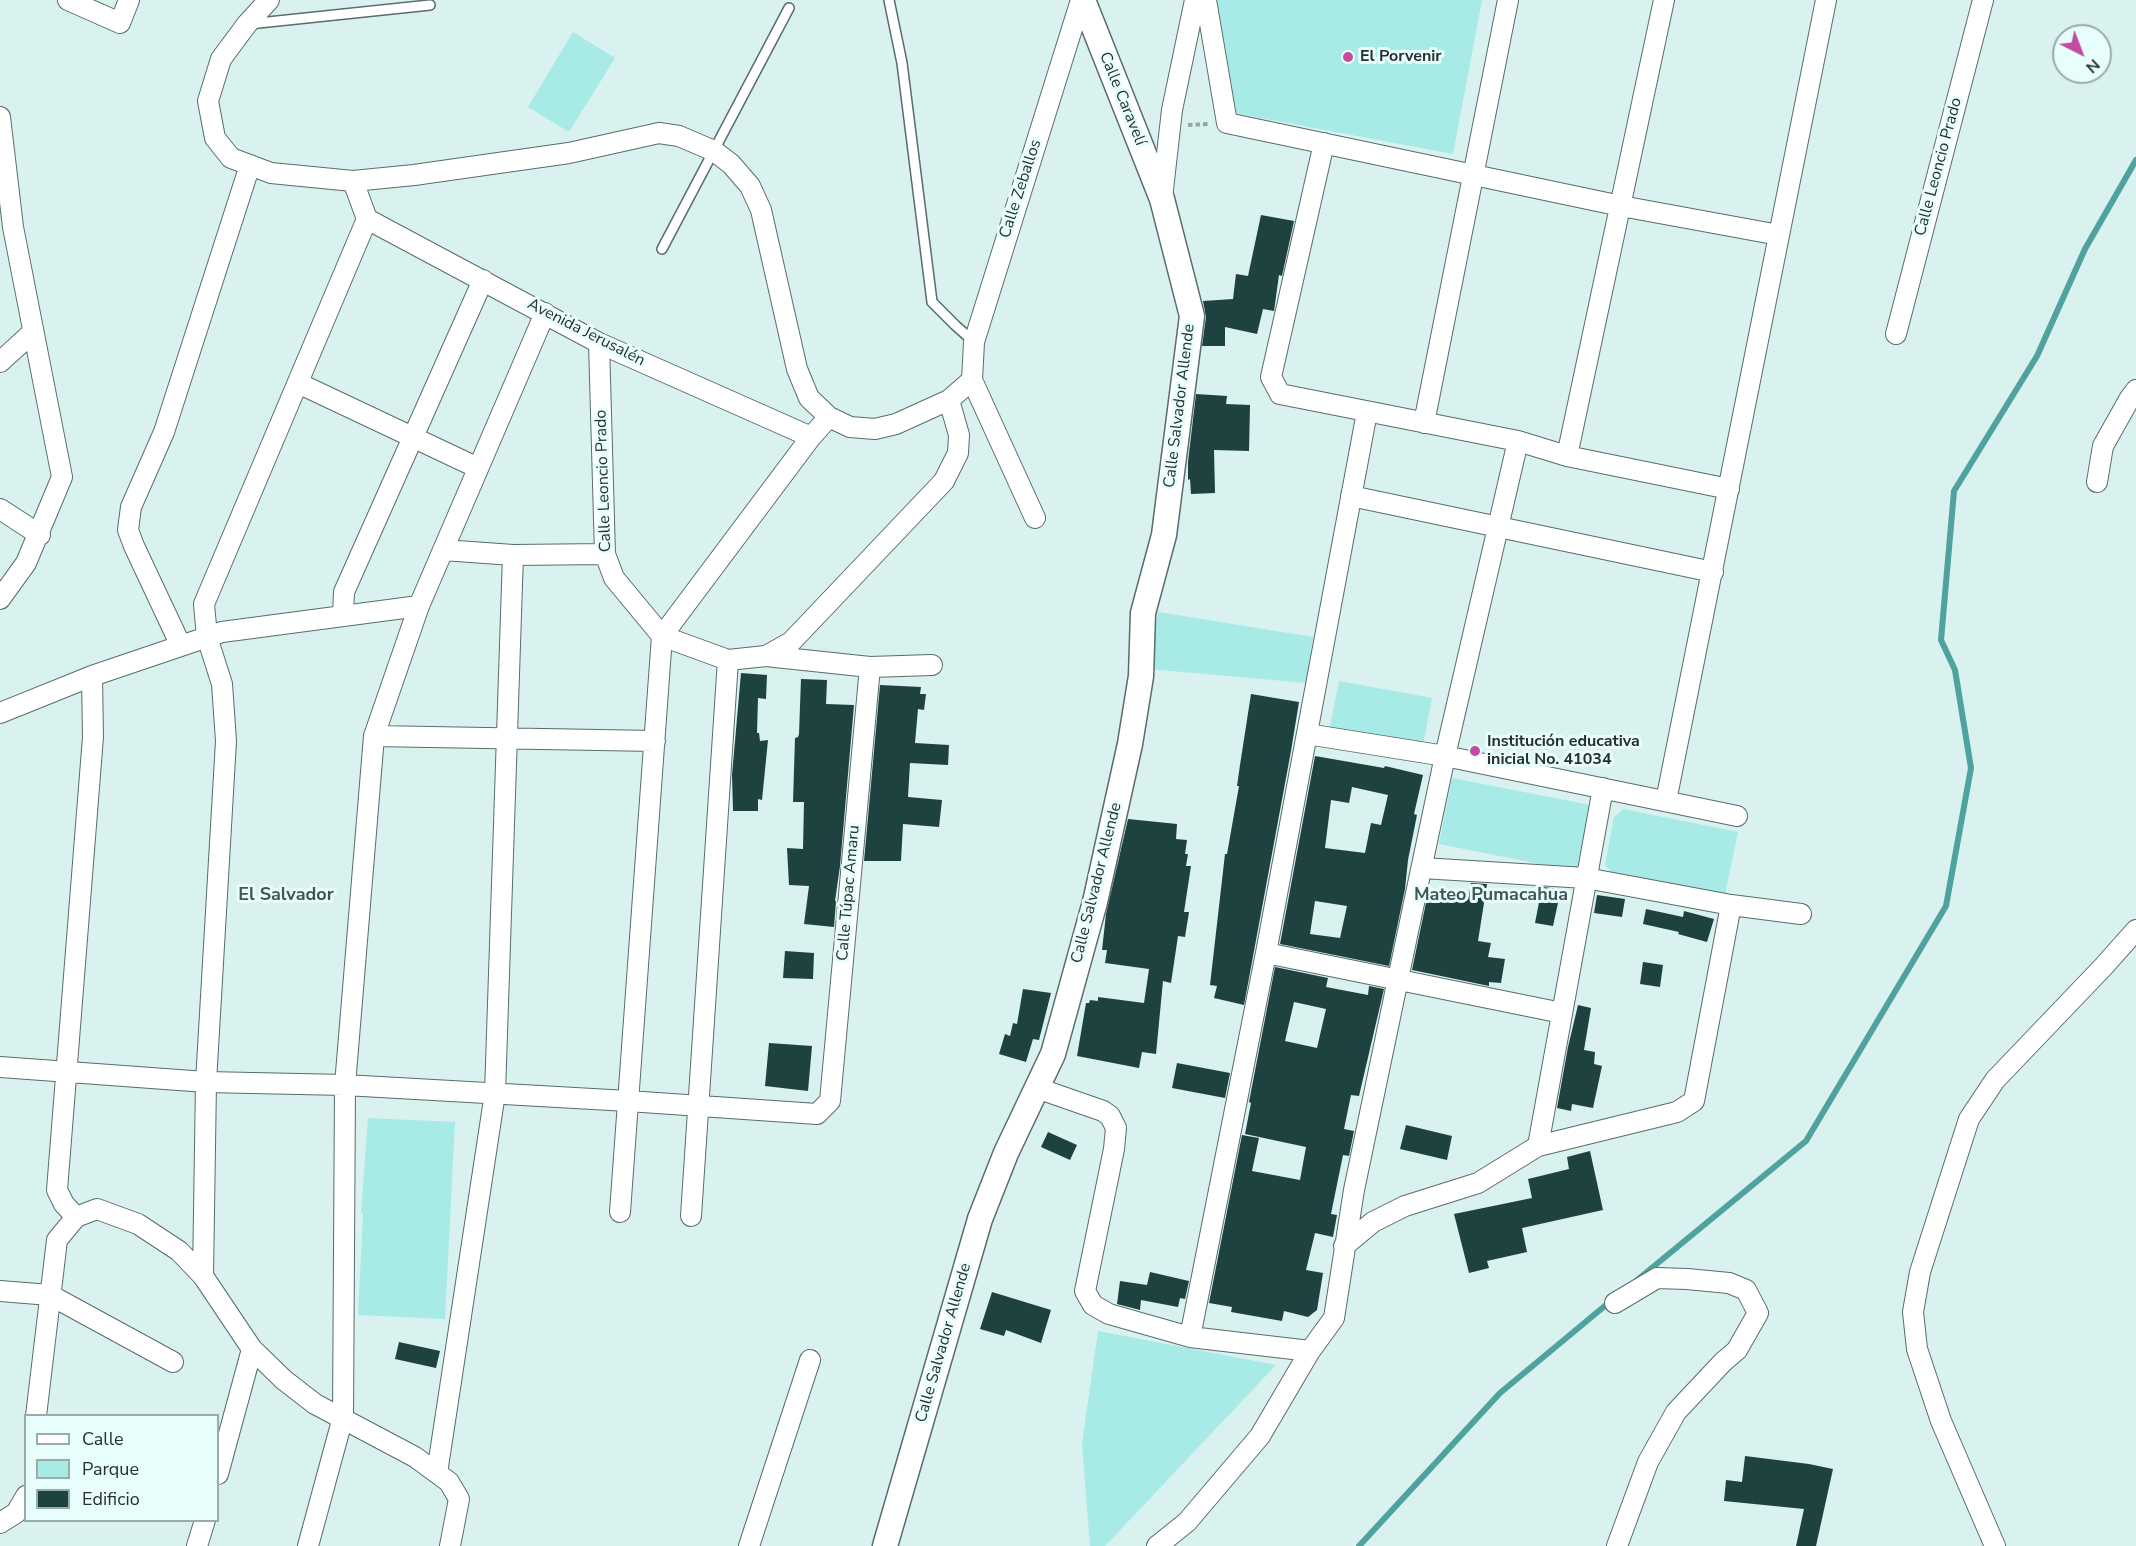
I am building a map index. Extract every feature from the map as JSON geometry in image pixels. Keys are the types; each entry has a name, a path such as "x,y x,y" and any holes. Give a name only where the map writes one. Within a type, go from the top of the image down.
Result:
{"street":[{"path":"68,0 120,23 129,0"},
{"path":"269,0 247,24 221,59 208,101 215,138 231,158 271,173 353,181 414,175 568,153 659,133 680,136 714,151 731,164 750,186 761,210 797,369 809,398 829,417 850,426 875,429 896,424 949,400 972,380 1035,518"},
{"name":"Calle Zeballos","path":"972,380 974,342 1082,0"},
{"name":"Calle Caravelí","path":"1082,0 1162,199"},
{"path":"1162,199 1170,126 1195,0"},
{"path":"1206,0 1227,123 1621,206 1779,235"},
{"path":"1424,423 1508,0"},
{"path":"1567,456 1664,0"},
{"path":"1666,801 1826,0"},
{"name":"Calle Leoncio Prado","path":"1896,334 1983,0"},
{"path":"0,117 13,227 62,477 40,535 26,563 0,599"},
{"path":"1324,143 1271,377 1280,394 1518,441 1567,456 1729,489"},
{"path":"181,646 134,546 129,530 131,507 164,432 250,165"},
{"path":"203,1276 206,1082 226,741 222,684 207,637 204,604 367,219 353,181"},
{"name":"Calle Salvador Allende","path":"885,1546 980,1219 1006,1153 1053,1054 1095,902 1131,733 1141,676 1143,613 1164,536 1191,316 1162,199"},
{"name":"Avenida Jerusalén","path":"367,219 599,343 811,437"},
{"path":"343,616 344,592 483,280"},
{"path":"308,1546 343,1417 345,1085 374,736 419,606 545,313"},
{"path":"0,361 33,332"},
{"name":"Calle Leoncio Prado","path":"599,343 605,554 614,578 662,636"},
{"path":"298,383 478,468"},
{"path":"2097,482 2103,446 2136,390"},
{"path":"766,656 791,642 944,481 958,453 959,435 949,400"},
{"path":"1190,1336 1266,952 1367,412"},
{"path":"620,1212 662,636 811,437 829,417"},
{"path":"1156,1546 1187,1522 1260,1436 1310,1351 1334,1318 1353,1190 1445,756 1518,441"},
{"path":"1351,496 1713,572"},
{"path":"0,509 40,535"},
{"path":"443,550 513,555 605,554"},
{"path":"436,1473 495,1094 513,555"},
{"path":"0,713 92,676 222,632 419,606"},
{"path":"662,636 728,660 766,656 870,667 932,665"},
{"path":"691,1216 728,660"},
{"name":"Calle Túpac Amaru","path":"699,1106 818,1114 830,1101 870,667"},
{"path":"76,1217 64,1204 57,1190 93,737 92,676"},
{"path":"1307,734 1445,756 1737,816"},
{"path":"374,736 655,741"},
{"path":"1538,1146 1602,788"},
{"path":"1422,868 1586,878 1731,905 1801,914"},
{"path":"1344,1246 1373,1222 1405,1206 1478,1183 1538,1146 1677,1112 1694,1101 1731,905"},
{"path":"1995,1546 1941,1421 1917,1349 1912,1312 1920,1272 1969,1119 1995,1080 2136,930"},
{"path":"1266,952 1562,1014"},
{"path":"0,1067 66,1070 206,1082 345,1085 699,1106"},
{"path":"1037,1088 1103,1111 1110,1116 1116,1128 1114,1149 1085,1291 1093,1305 1109,1314 1190,1336 1310,1351"},
{"path":"36,1414 57,1240 76,1217 98,1209 138,1224 178,1251 203,1276 252,1349 284,1380 315,1404 416,1457 449,1482 459,1499 450,1546"},
{"path":"1615,1303 1657,1278 1686,1279 1729,1283 1746,1290 1758,1313 1737,1350 1676,1412 1648,1462 1617,1546"},
{"path":"0,1291 50,1295 173,1362"},
{"path":"219,1470 252,1349"},
{"path":"749,1546 810,1360"},
{"path":"0,1523 16,1513 24,1499"},
{"path":"197,1546 204,1522"}],"lane":[{"path":"889,0 902,63 933,302 974,342"},
{"path":"247,24 430,5"},
{"path":"662,249 789,8"}],"path":[{"path":"1170,126 1227,123"}],"green space":[{"name":"El Porvenir","path":"1215,0 1482,0 1453,154 1234,113"},
{"path":"573,32 615,58 569,132 528,107"},
{"path":"1158,612 1313,637 1307,683 1149,669"},
{"path":"1339,681 1432,698 1421,755 1328,737"},
{"path":"1452,778 1590,805 1576,871 1439,844"},
{"path":"1623,809 1738,832 1725,895 1611,872 1605,865 1614,817"},
{"path":"368,1118 455,1122 445,1319 358,1315 363,1213 361,1213"},
{"path":"1098,1331 1276,1365 1105,1546 1090,1546 1082,1444"}],"building":[{"path":"1261,215 1294,221 1282,276 1279,275 1274,311 1263,309 1257,334 1225,327 1225,346 1202,346 1206,317 1203,301 1233,299 1236,274 1248,276"},
{"path":"1196,394 1227,396 1226,404 1250,405 1249,451 1214,450 1215,493 1191,494 1190,479 1188,480"},
{"path":"741,673 767,675 766,699 758,698 757,733 759,733 760,741 768,740 762,800 758,799 758,811 733,811 732,775"},
{"path":"801,679 827,680 826,704 854,705 834,927 804,924 809,886 789,885 787,848 803,849 804,802 793,802 795,738 799,734"},
{"path":"880,685 921,687 920,694 926,694 924,710 918,709 915,743 949,745 948,765 910,763 908,797 942,800 939,827 903,824 901,861 864,861"},
{"path":"1251,694 1299,702 1244,1005 1214,998 1217,986 1210,985 1225,854 1227,854 1239,786 1237,786"},
{"path":"1315,756 1384,768 1385,766 1423,775 1414,814 1417,815 1405,889 1389,966 1280,944","holes":["1352,787 1388,795 1381,825 1371,823 1365,853 1325,848 1331,800 1349,803","1315,901 1347,906 1340,938 1310,934"]},
{"path":"1128,819 1177,824 1176,839 1187,840 1186,866 1191,866 1184,912 1189,912 1185,937 1178,936 1171,983 1163,981 1156,1054 1142,1052 1139,1068 1077,1056 1086,1003 1090,1000 1098,1001 1098,997 1144,1003 1149,969 1105,963 1107,950 1102,950 1106,914"},
{"path":"1471,883 1487,884 1478,941 1491,943 1488,957 1505,959 1501,983 1489,982 1489,986 1412,970 1428,893 1468,900"},
{"path":"1542,887 1561,889 1553,926 1535,923"},
{"path":"1597,895 1625,899 1622,917 1594,913"},
{"path":"1646,909 1683,917 1684,911 1714,919 1707,942 1678,934 1679,932 1643,924"},
{"path":"785,951 814,953 813,979 783,978"},
{"path":"1643,962 1663,965 1660,987 1640,984"},
{"path":"1275,967 1328,978 1326,987 1368,995 1369,986 1384,989 1359,1096 1351,1095 1344,1129 1354,1131 1349,1156 1343,1155 1331,1214 1337,1215 1333,1237 1315,1233 1306,1270 1323,1273 1317,1310 1308,1317 1284,1311 1282,1321 1231,1312 1232,1307 1209,1303 1242,1135 1259,1138 1252,1171 1300,1180 1306,1147 1245,1134 1251,1103 1249,1102","holes":["1294,1002 1326,1009 1317,1048 1285,1041"]},
{"path":"1023,989 1051,993 1039,1040 1033,1039 1026,1062 999,1054 1005,1034 1010,1036 1013,1023 1017,1024"},
{"path":"1578,1005 1591,1008 1584,1050 1595,1052 1594,1064 1602,1066 1593,1108 1572,1104 1571,1111 1557,1108"},
{"path":"769,1043 812,1046 808,1091 765,1086"},
{"path":"1177,1063 1230,1073 1225,1098 1172,1088"},
{"path":"1406,1125 1452,1136 1447,1160 1400,1149"},
{"path":"1048,1132 1077,1145 1070,1160 1041,1147"},
{"path":"1590,1151 1603,1210 1522,1228 1527,1252 1487,1261 1489,1268 1469,1273 1454,1214 1532,1198 1528,1179 1569,1169 1567,1157"},
{"path":"1150,1272 1189,1281 1185,1299 1180,1298 1178,1307 1141,1300 1140,1310 1117,1304 1120,1281 1147,1285"},
{"path":"992,1292 1051,1310 1041,1343 1006,1330 1004,1336 980,1329"},
{"path":"399,1342 440,1351 436,1368 395,1359"},
{"path":"1745,1456 1833,1469 1816,1546 1796,1546 1804,1509 1724,1501 1726,1480 1742,1482"}],"waterway":[{"path":"1636,1281 1806,1141 1946,906 1971,768 1955,670 1941,640 1954,491 2037,356 2085,249 2136,160"},
{"path":"1359,1546 1500,1393 1612,1300"}],"place":[{"name":"El Porvenir","path":"1348,57"},
{"name":"Institución educativa inicial No. 41034","path":"1475,751"}],"district":[{"name":"El Salvador","path":"286,896"},
{"name":"Mateo Pumacahua","path":"1491,896"}]}
